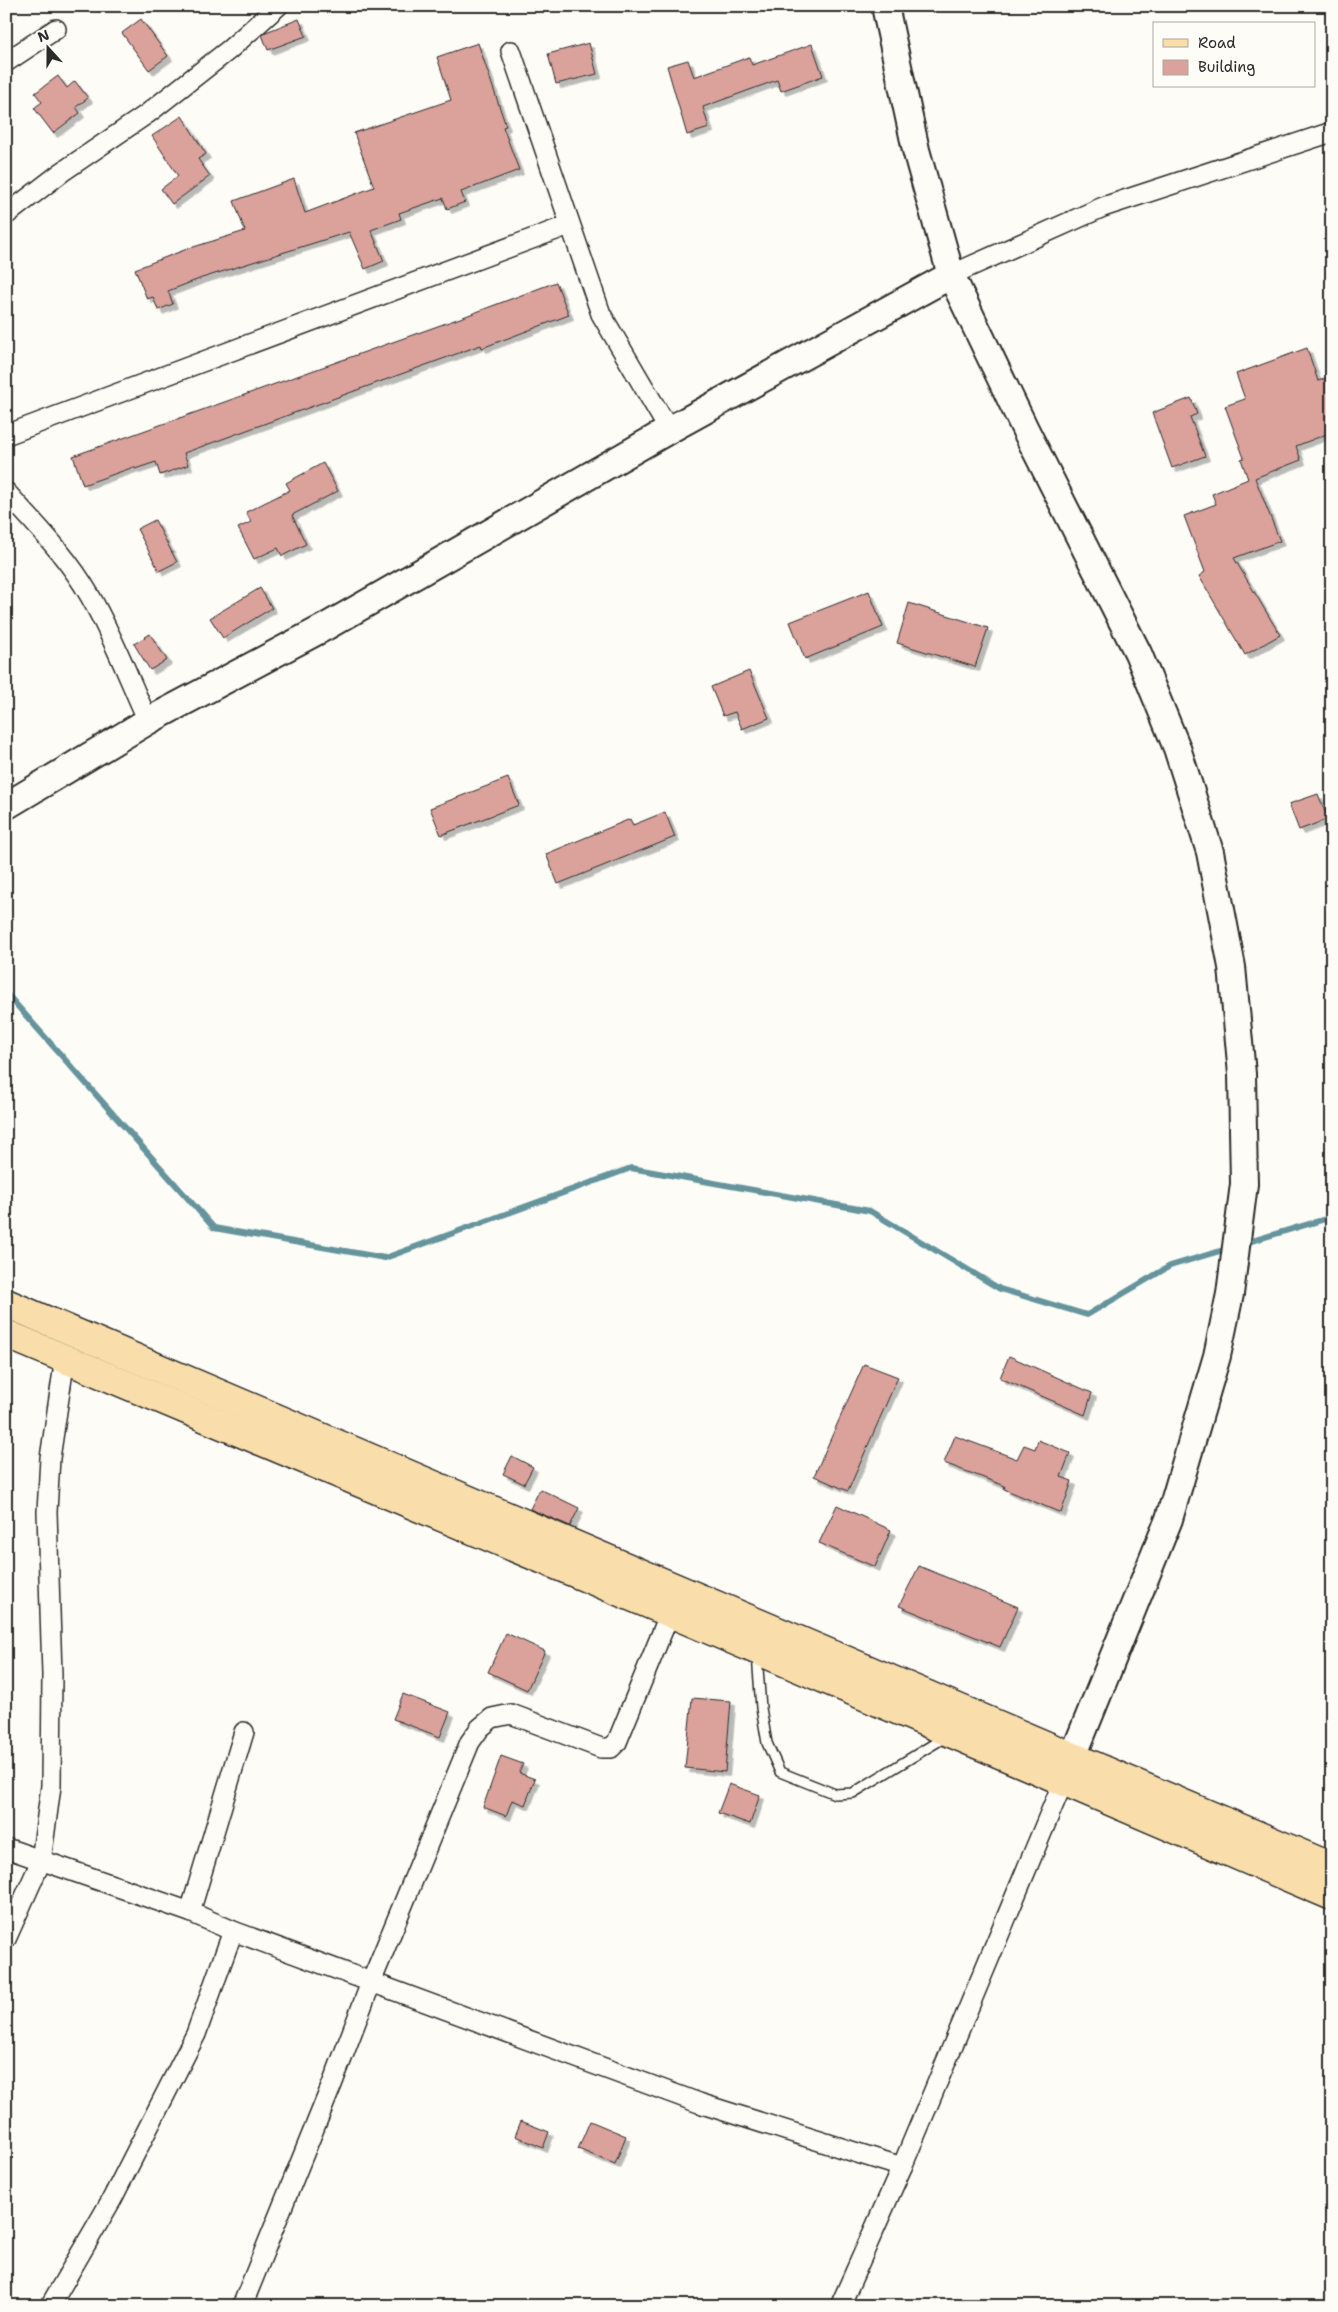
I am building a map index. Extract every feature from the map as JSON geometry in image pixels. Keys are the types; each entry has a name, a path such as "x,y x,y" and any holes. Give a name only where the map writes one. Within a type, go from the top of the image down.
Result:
{"main road":[{"path":"6,1303 1074,1755 1332,1867"},
{"path":"6,1334 756,1650 1332,1896"}],"street":[{"path":"6,215 62,172 146,114 230,49 278,6"},
{"path":"840,2306 902,2167 1063,1782 1169,1519 1217,1356 1230,1294 1244,1184 1242,1074 1232,967 1212,862 1177,748 1138,653 1025,429 952,275 916,150 885,6"},
{"path":"6,62 56,29"},
{"path":"511,51 601,314 669,430"},
{"path":"6,806 148,721 327,626 669,430 952,275 1103,207 1332,132"},
{"path":"6,435 569,225"},
{"path":"6,492 55,546 90,594 109,630 148,721"},
{"path":"6,1939 41,1861 51,1786 52,1675 47,1512 50,1458 65,1358"},
{"path":"242,2306 333,2082 372,1980 470,1742 480,1728 492,1718 512,1714 601,1748 611,1748 617,1742 670,1614"},
{"path":"190,1912 244,1732"},
{"path":"6,1848 190,1912 233,1931 372,1980 699,2103 902,2167"},
{"path":"50,2306 112,2199 196,2034 233,1931"}],"lane":[{"path":"756,1650 760,1708 767,1743 780,1772 835,1794 853,1793 950,1734"}],"building":[{"path":"141,19 168,56 149,70 122,33"},
{"path":"299,19 306,36 268,50 262,35"},
{"path":"478,43 506,126 503,127 519,170 461,192 465,202 447,209 443,198 399,213 401,219 371,230 384,261 365,269 349,232 202,278 168,291 173,304 158,310 153,297 147,299 135,269 187,249 245,231 234,201 294,179 305,213 374,187 354,133 451,100 437,57"},
{"path":"589,43 597,74 556,84 548,54"},
{"path":"812,44 823,76 781,91 777,80 703,107 709,128 687,135 667,66 688,60 694,77 749,57 752,65"},
{"path":"58,76 67,88 75,81 88,98 76,107 80,113 53,133 34,108 42,102 35,93"},
{"path":"182,116 206,154 198,159 210,176 172,204 161,189 178,176 152,136"},
{"path":"556,282 569,315 482,348 481,345 184,453 188,465 160,475 156,462 135,469 134,467 83,485 73,456"},
{"path":"1307,348 1318,381 1332,376 1332,432 1296,446 1301,460 1255,478 1280,541 1234,558 1280,635 1245,655 1199,576 1205,572 1184,516 1216,504 1212,494 1248,479 1241,459 1244,458 1225,406 1245,399 1236,374"},
{"path":"1191,398 1197,414 1190,417 1205,456 1172,468 1152,413"},
{"path":"323,463 338,491 292,515 306,544 282,556 278,548 254,559 238,528 251,522 246,512 290,490 286,483"},
{"path":"155,520 177,562 159,571 137,529"},
{"path":"260,588 272,608 223,638 210,618"},
{"path":"869,591 883,627 805,659 790,622"},
{"path":"909,603 988,628 975,667 897,643"},
{"path":"150,634 167,660 150,670 134,644"},
{"path":"749,671 769,718 742,729 735,712 723,716 711,687"},
{"path":"508,778 519,805 441,835 430,808"},
{"path":"1318,794 1328,819 1299,830 1289,804"},
{"path":"665,812 675,837 558,884 546,854 630,819 633,825"},
{"path":"1009,1356 1092,1393 1085,1415 1000,1378"},
{"path":"864,1364 898,1377 848,1491 814,1476"},
{"path":"955,1436 1017,1459 1024,1445 1035,1449 1038,1440 1070,1453 1061,1477 1072,1481 1061,1513 1004,1489 1005,1486 944,1463"},
{"path":"512,1456 533,1467 524,1484 503,1474"},
{"path":"540,1489 579,1508 570,1526 530,1509"},
{"path":"837,1505 891,1530 875,1567 819,1543"},
{"path":"919,1566 1018,1607 1000,1647 899,1606"},
{"path":"506,1633 545,1651 527,1690 488,1672"},
{"path":"403,1694 450,1712 440,1737 393,1719"},
{"path":"692,1698 731,1701 725,1772 685,1768"},
{"path":"501,1756 523,1764 519,1773 535,1779 525,1805 512,1800 506,1816 483,1807"},
{"path":"729,1784 760,1795 750,1824 718,1813"},
{"path":"521,2121 549,2132 543,2148 515,2136"},
{"path":"590,2121 626,2136 615,2164 578,2149"}],"waterway":[{"path":"6,993 214,1228 385,1258 631,1168 870,1211 1000,1289 1087,1315 1170,1266 1230,1248"},
{"path":"1242,1244 1332,1217"}]}
